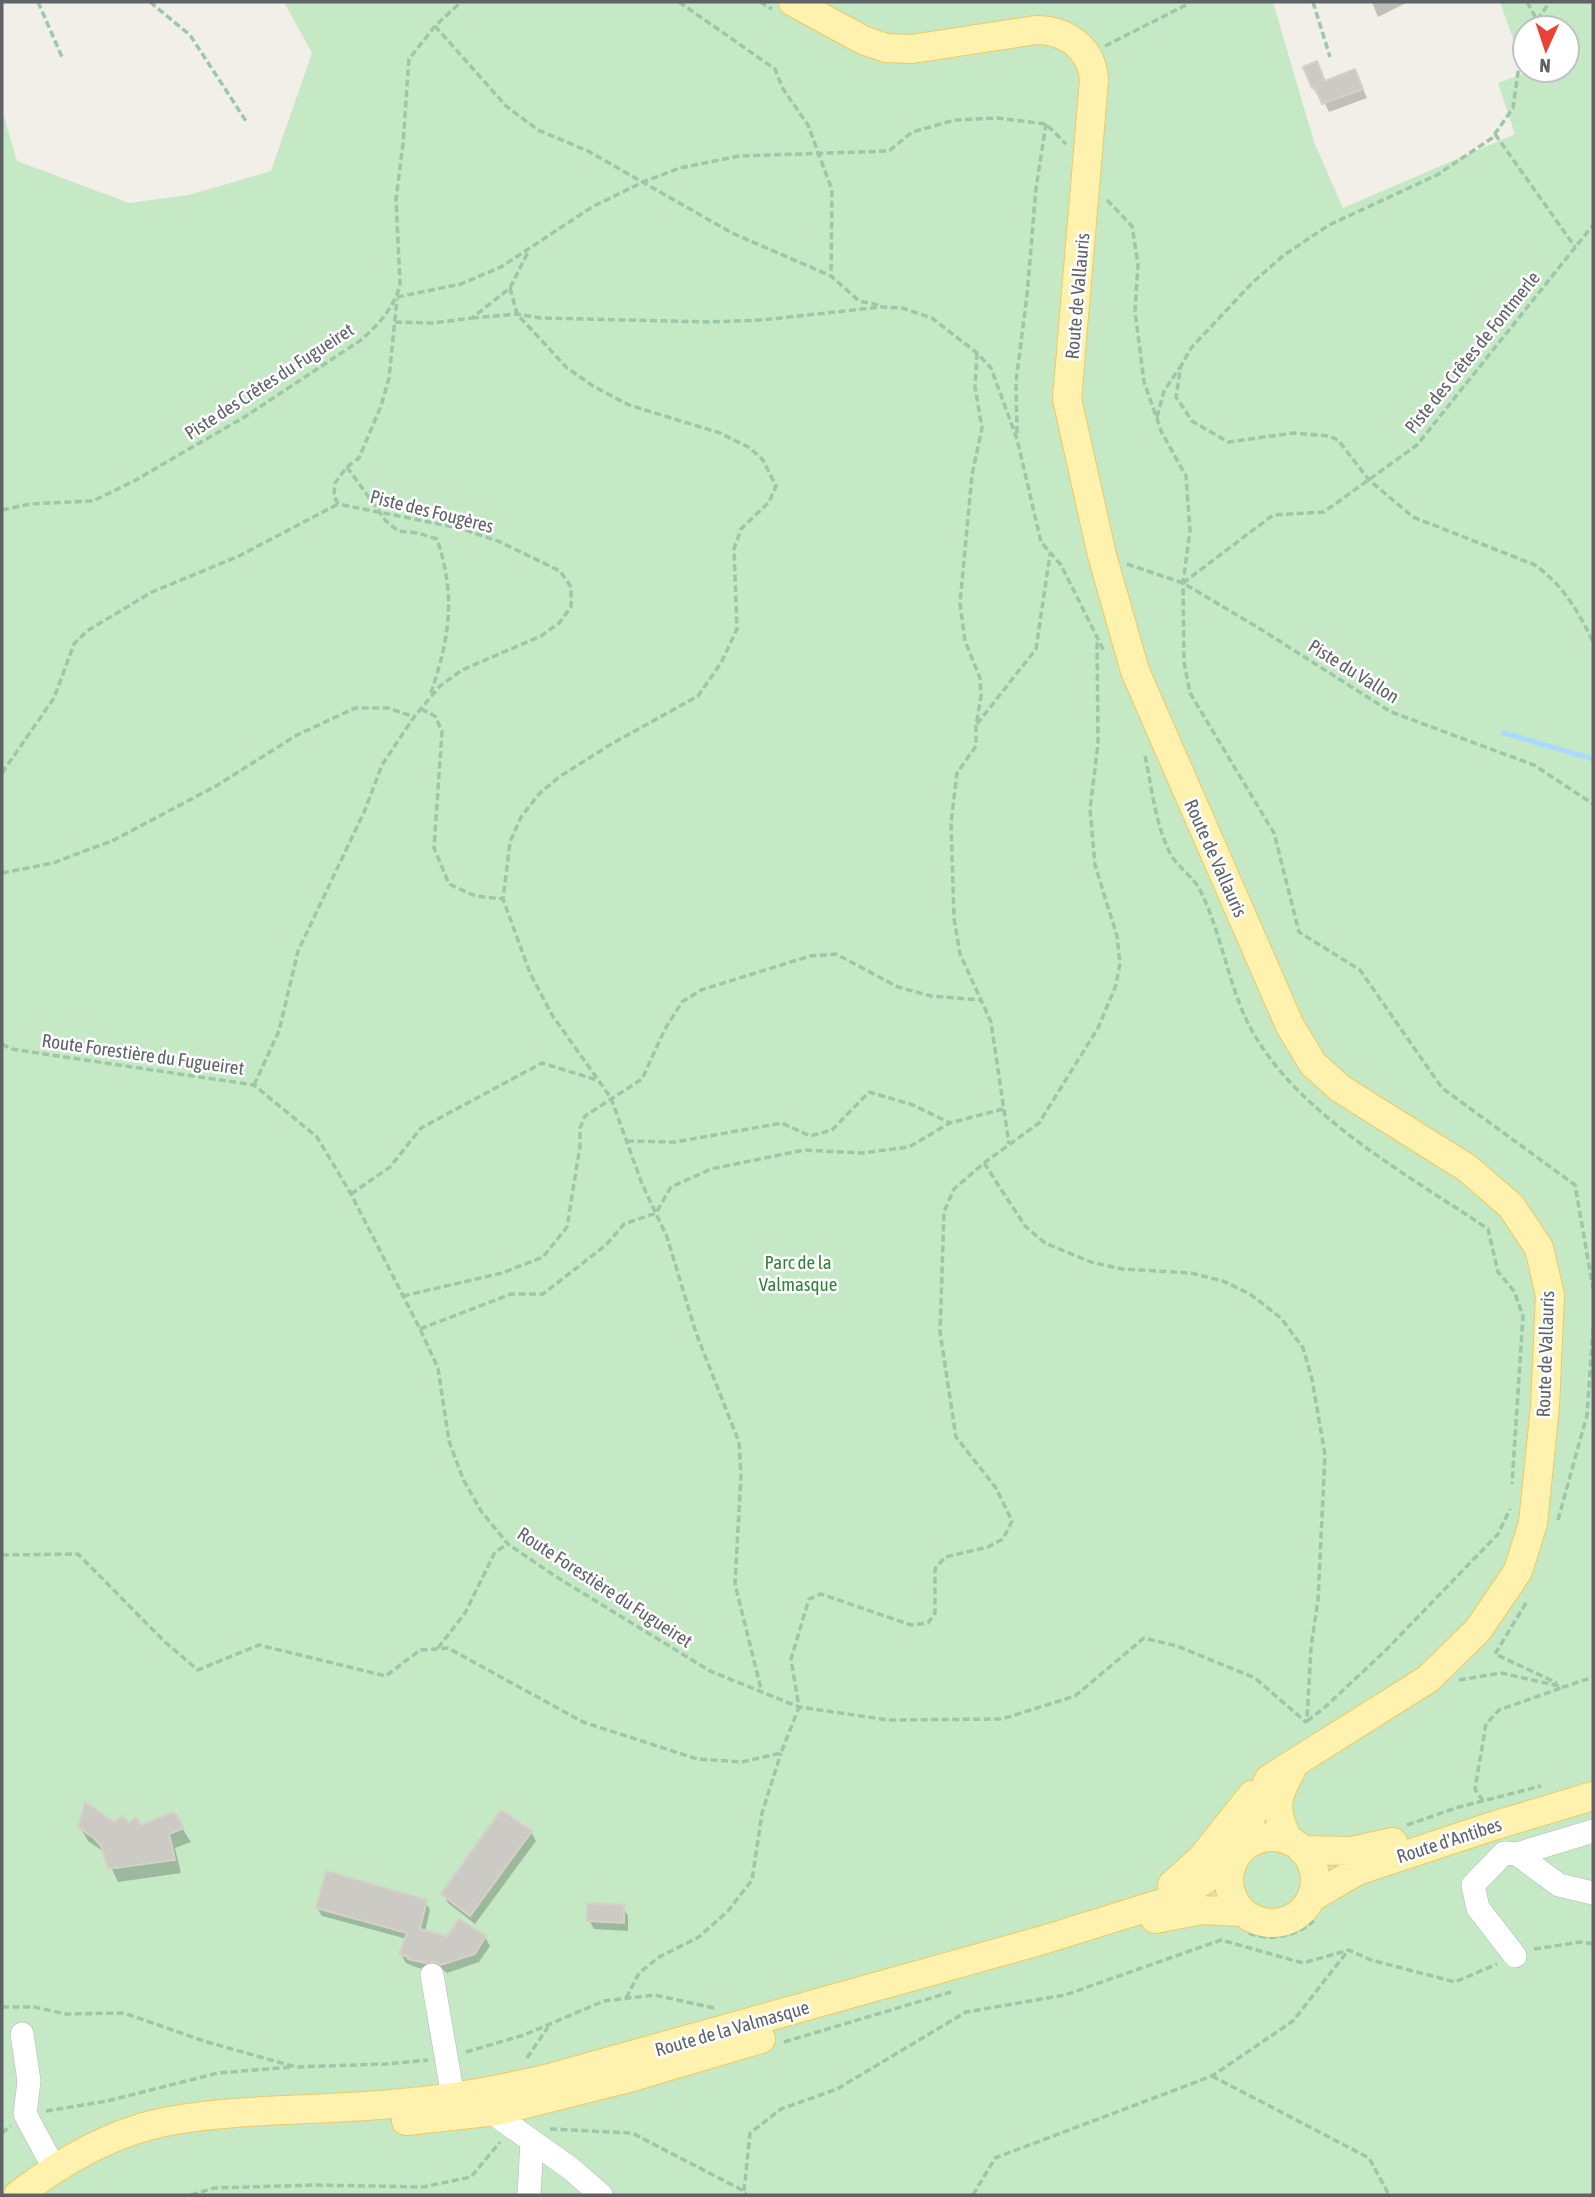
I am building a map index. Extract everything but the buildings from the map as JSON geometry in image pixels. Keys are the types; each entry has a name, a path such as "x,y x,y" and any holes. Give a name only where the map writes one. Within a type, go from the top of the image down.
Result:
{"main road":[{"path":"793,2 863,40 886,48 912,49 1035,30 1051,30 1064,35 1087,55"},
{"name":"Route de Vallauris","path":"1042,1940 1093,1915 1154,1894 1178,1882 1269,1779 1428,1679 1478,1630 1518,1571 1533,1523 1545,1407 1550,1295 1539,1248 1511,1206 1467,1168 1341,1089 1313,1064 1290,1026 1135,671 1102,555 1067,399 1088,181 1094,80 1093,66 1087,55"},
{"name":"Route de Vallauris","path":"1295,1845 1281,1825 1277,1801 1279,1791 1307,1754"},
{"path":"1237,1855 1251,1842 1263,1838 1275,1837 1295,1845 1310,1860 1315,1872 1314,1908 1305,1908 1286,1921 1263,1923 1242,1920 1230,1893 1228,1882 1237,1855 1269,1779"},
{"name":"Route d'Antibes","path":"1295,1845 1338,1852 1371,1848 1593,1781"},
{"name":"Route d'Antibes","path":"1314,1908 1341,1879 1490,1813 1593,1796"},
{"name":"Route de la Valmasque","path":"18,2195 54,2168 92,2148 161,2122 211,2116 389,2105 513,2087 1042,1940 1165,1902 1198,1884 1237,1855"},
{"name":"Route de la Valmasque","path":"211,2116 376,2122 450,2118 505,2120 625,2079 846,2015 1167,1916 1202,1910 1242,1920"}],"street":[{"path":"1490,1813 1510,1854 1559,1885 1593,1893"},
{"path":"1515,1956 1478,1908 1473,1885 1510,1854 1593,1831"},
{"path":"432,1975 453,2097"},
{"path":"22,2034 29,2081 24,2114 54,2168"},
{"path":"513,2087 505,2120 570,2168 601,2195"},
{"path":"529,2195 532,2141"}],"path":[{"path":"38,2 62,57"},
{"path":"150,2 190,35 246,121"},
{"path":"2,773 54,698 74,644 87,631 152,592 239,556 338,504 334,496 335,482 347,467 359,458 381,406 388,378 400,284 396,199 409,59 435,26 461,2"},
{"path":"679,2 775,69 783,89 808,125 832,190 831,276"},
{"path":"1312,2 1330,57"},
{"path":"1087,55 1186,5"},
{"path":"435,26 506,106 538,130 588,151 732,233 831,276 859,301 902,308 932,318 977,353 991,368 1017,439 1041,542 1061,565 1097,636 1098,744 1090,809 1096,865 1117,936 1120,964 1116,985 1098,1028 1039,1123 984,1163 954,1189 944,1212 940,1332 956,1437 996,1488 1013,1521 1003,1539 988,1547 945,1557 935,1569 935,1613 928,1623 911,1625 821,1594 810,1599 791,1659 799,1707 762,1813 752,1880 728,1911 699,1937 659,1957 639,1973 625,1998"},
{"path":"1157,418 1164,391 1191,348 1252,283 1284,255 1329,225 1437,175 1495,134 1513,108 1516,84"},
{"path":"397,296 461,285 501,267 592,207 643,182 680,168 740,156 889,151 912,132 955,120 997,118 1046,124 1036,188 1016,382 1017,439"},
{"path":"1495,134 1575,247"},
{"path":"1088,181 1132,226 1138,264 1135,312 1144,382 1162,433 1186,476 1191,531 1183,583 1184,662 1190,692 1274,834 1298,932 1360,970 1442,1088 1575,1185 1593,1288"},
{"name":"Piste des Crêtes de Fontmerle","path":"1183,583 1273,515 1325,513 1417,445 1593,225"},
{"path":"472,318 510,288 528,250"},
{"path":"510,288 517,314 567,368 593,386 629,405 720,433 750,447 763,460 776,486 769,502 741,529 734,549 737,629 722,663 698,696 613,743 559,777 539,794 521,817 510,842 503,899 530,973 552,1015 611,1098 642,1184 667,1237 696,1333 739,1442 741,1475 734,1584 762,1693"},
{"name":"Piste des Crêtes du Fugueiret","path":"2,510 30,504 93,501 134,481 246,416 361,340 377,326 397,296"},
{"path":"395,322 433,323 517,314 540,318 709,322 762,320 881,307 902,308"},
{"path":"977,353 975,387 982,428 972,475 960,603 965,641 980,678 981,696 976,746 957,773 951,823 954,918 960,954 991,1022 1009,1144"},
{"path":"1181,366 1176,397 1192,421 1228,442 1293,433 1329,436 1338,440 1369,480 1413,517 1535,565 1552,577 1577,609 1593,642"},
{"path":"347,467 380,512 398,531 437,539 446,567 450,618 440,667 428,700"},
{"name":"Piste des Fougères","path":"254,1085 279,1031 298,951 365,810 382,765 414,717 440,686 462,670 541,636 559,623 571,607 571,587 560,571 498,541 460,528 338,504"},
{"path":"976,726 1036,649 1050,553"},
{"name":"Piste du Vallon","path":"1102,555 1183,583 1391,712 1534,765 1593,804"},
{"path":"2,873 53,863 114,840 216,786 297,734 355,708 388,708 414,717"},
{"path":"421,709 435,716 442,731 433,848 449,884 475,896 503,899"},
{"path":"1145,755 1158,817 1171,855 1199,888 1242,1011 1267,1056 1304,1099 1346,1132 1488,1229 1498,1272 1514,1291 1523,1316 1511,1489"},
{"path":"403,1296 502,1273 543,1256 567,1227 580,1146 580,1128 585,1116 642,1079 665,1029 682,1002 701,990 810,956 836,954 898,987 931,996 981,1000"},
{"name":"Route Forestière du Fugueiret","path":"2,1044 11,1049 254,1085 317,1137 351,1194 421,1329 438,1368 449,1441 463,1479 481,1511 508,1544 710,1671 799,1707 888,1720 1002,1719 1075,1696 1144,1638 1178,1646 1255,1678 1307,1721 1307,1754"},
{"path":"351,1194 390,1167 421,1128 542,1063 598,1080"},
{"path":"626,1141 675,1142 782,1123 810,1136 832,1130 869,1092 913,1105 950,1123"},
{"path":"421,1329 511,1294 543,1294 606,1245 624,1224 656,1213 671,1186 711,1169 804,1150 862,1153 909,1147 950,1123 1003,1109"},
{"path":"984,1163 1025,1226 1045,1243 1091,1262 1122,1269 1191,1273 1223,1281 1250,1294 1281,1318 1303,1348 1312,1379 1325,1455 1318,1600 1311,1647 1307,1721"},
{"path":"1307,1721 1386,1650 1498,1534 1510,1510 1511,1500"},
{"path":"438,1648 465,1614 495,1552 508,1544"},
{"path":"2,1555 78,1554 166,1643 198,1670 258,1644 386,1676 419,1650 448,1648 583,1722 697,1759 742,1762 781,1753"},
{"path":"1455,1681 1501,1673 1564,1687"},
{"path":"1400,1828 1490,1813 1475,1789 1486,1724 1499,1710 1593,1677"},
{"path":"1242,1920 1253,1935 1289,1936 1304,1929 1314,1908"},
{"path":"191,2195 214,2188 316,2185 423,2187 471,2177 505,2120 632,2133 745,2193 750,2133 781,2109 837,2089 966,2012 1065,1995 1222,1940 1303,1963 1349,1950 1371,1959 1455,1982 1532,1950 1581,1942 1593,1944"},
{"path":"973,2195 995,2158 1212,2076 1293,2021 1349,1950"},
{"path":"779,2043 962,1988"},
{"path":"2,2133 24,2114 107,2101 218,2073 386,2064 445,2057 524,2035 604,2001 655,1995 721,2009"},
{"path":"2,2007 34,2007 66,2014 124,2012 207,2042 296,2067"},
{"path":"513,2087 532,2049 549,2025"},
{"path":"1212,2076 1369,2158 1389,2195"}],"green space":[{"name":"Parc de la Valmasque","path":"284,2 1273,2 1314,142 1343,208 1515,134 1498,83 1511,78 1511,84 1581,84 1581,14 1511,14 1511,33 1500,2 1593,2 1593,2195 2,2195 2,110 17,161 129,203 189,195 271,171 312,53"}],"waterway":[{"path":"1504,733 1593,759"}]}
